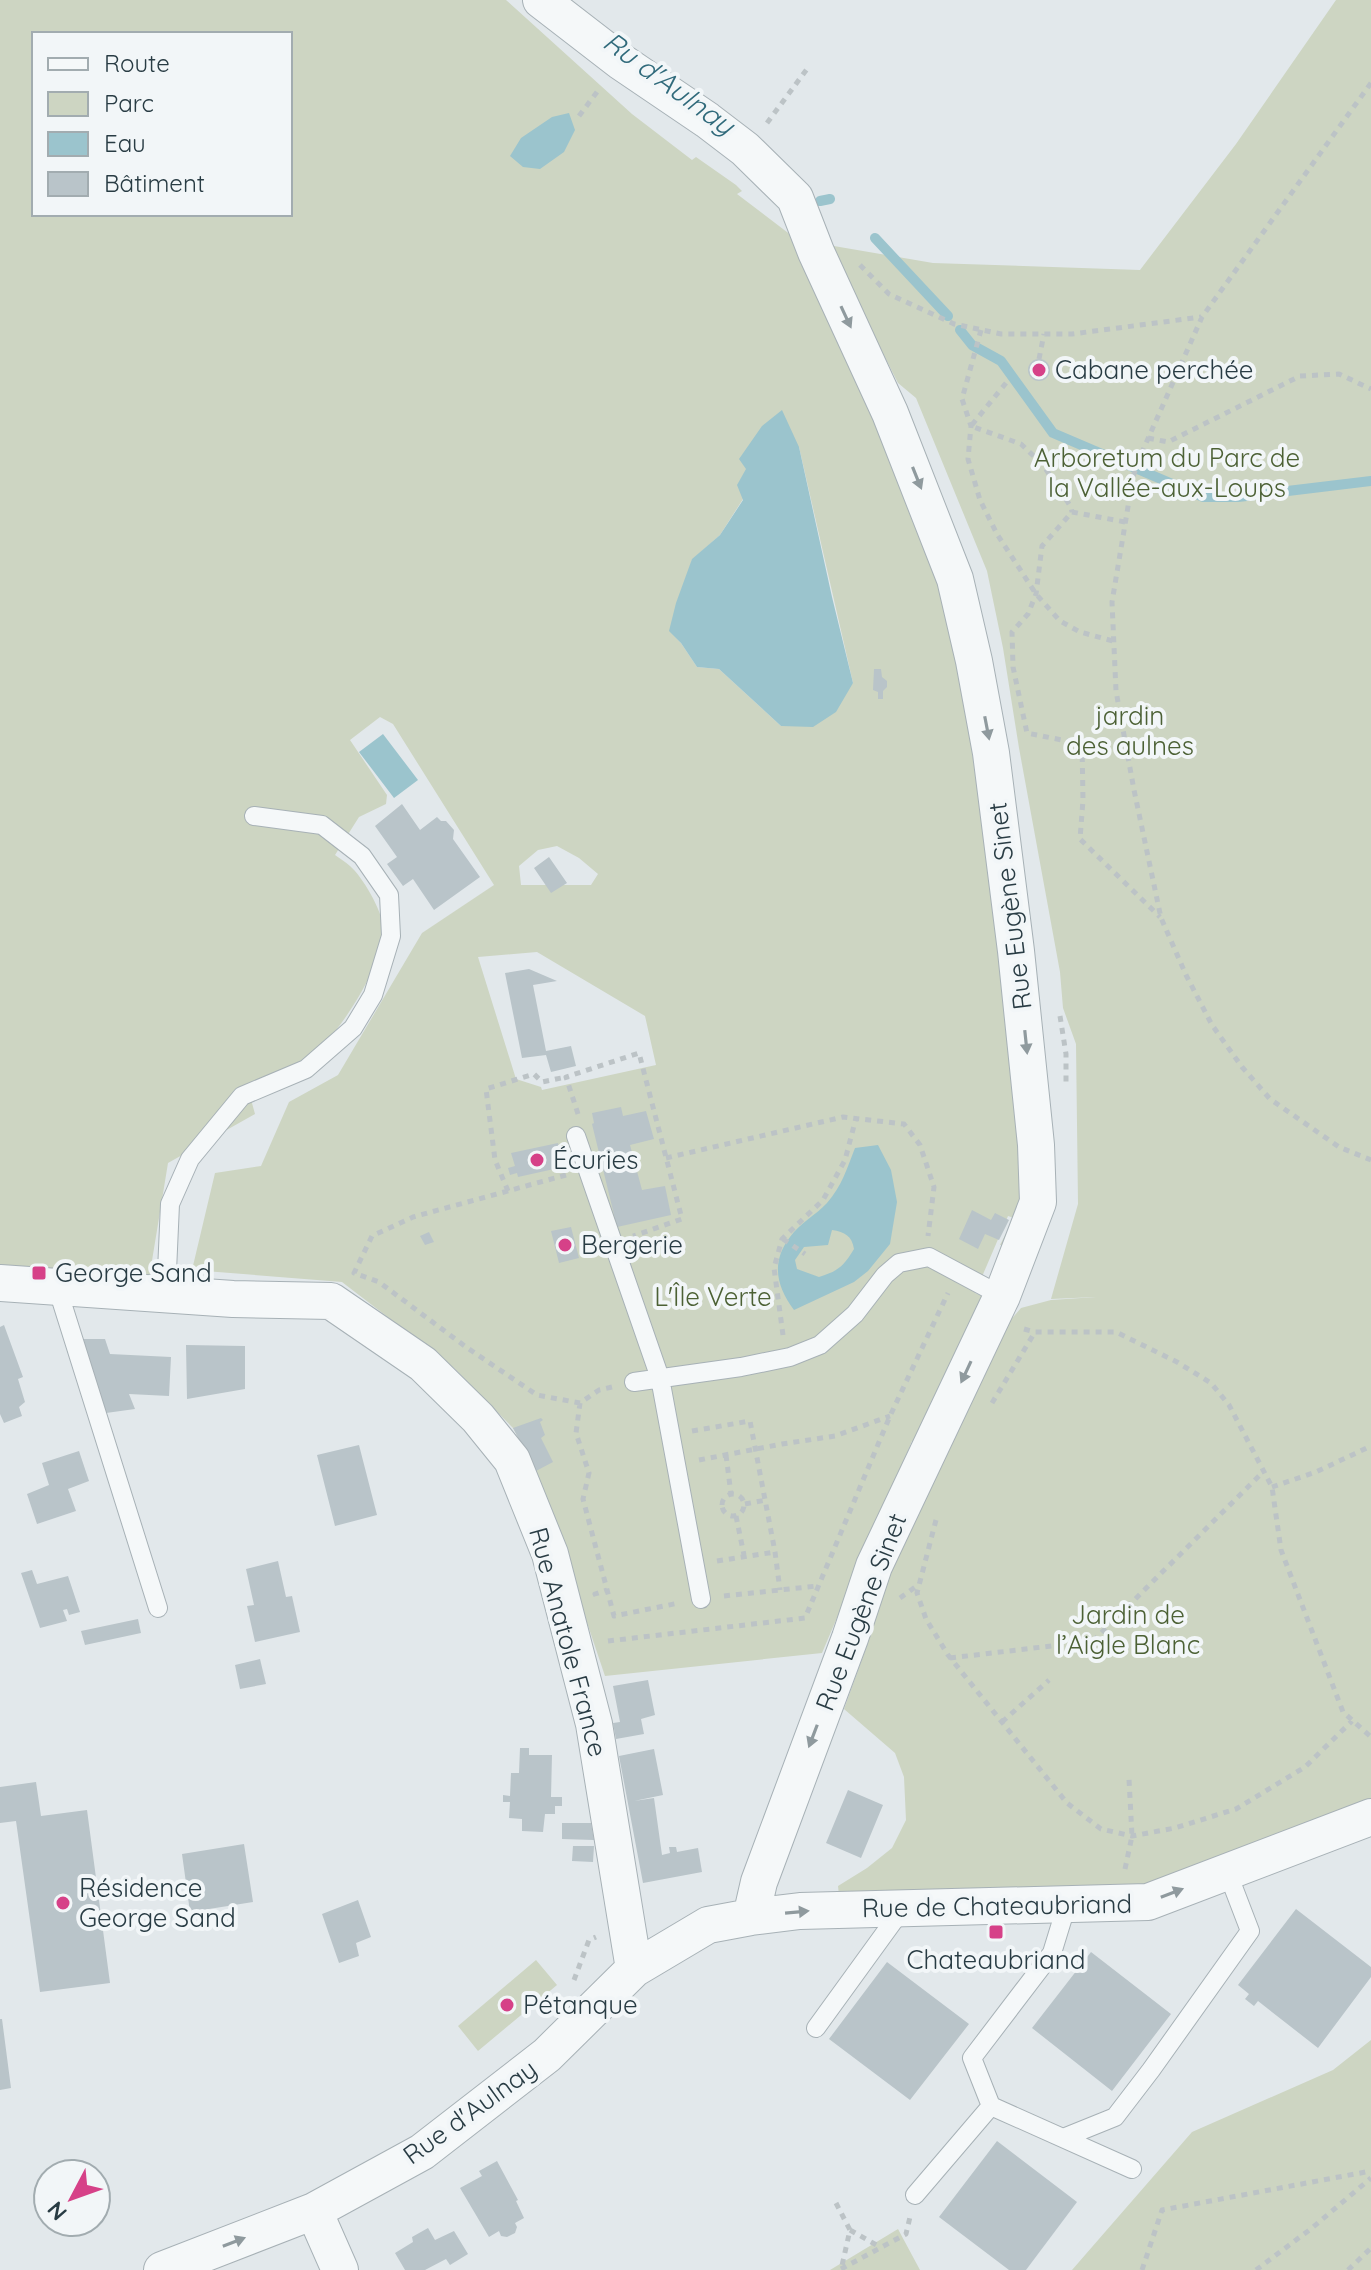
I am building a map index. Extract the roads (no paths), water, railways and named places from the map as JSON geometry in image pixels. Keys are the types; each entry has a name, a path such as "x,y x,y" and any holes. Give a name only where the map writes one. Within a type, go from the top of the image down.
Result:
{"street":[{"name":"Rue Eugène Sinet","path":"541,0 618,60 745,149 795,198 813,246 890,413 955,579 991,753 1016,951 1036,1145 1038,1202 999,1301 874,1566 759,1882 751,1917"},
{"name":"Rue Anatole France","path":"0,1283 331,1301 423,1364 478,1418 512,1460 550,1554 594,1724 634,1969"},
{"name":"Rue de Chateaubriand","path":"751,1917 800,1911 1148,1902 1371,1817"},
{"name":"Rue d'Aulnay","path":"162,2270 314,2211 422,2152 547,2055 634,1969 708,1925 751,1917"},
{"path":"314,2211 340,2270"}],"lane":[{"path":"166,1294 170,1204 190,1159 242,1096 306,1069 353,1028 373,995 391,936 389,895 362,856 322,825 254,816"},
{"path":"576,1136 660,1378 701,1599"},
{"path":"634,1382 741,1367 786,1357 820,1345 855,1314 885,1275 899,1263 929,1257 999,1301"},
{"path":"57,1287 158,1608"},
{"path":"1063,2138 1115,2117 1250,1931 1227,1871"},
{"path":"1067,1904 1052,1953 972,2058 991,2106 1132,2169"},
{"path":"816,2028 903,1908"},
{"path":"915,2195 991,2106"}],"water":[{"path":"569,113 575,130 564,152 540,169 523,167 510,156 521,138 552,117"},
{"path":"782,410 799,447 853,683 836,712 813,727 781,726 719,669 697,667 669,631 692,559 720,535 743,500 737,485 746,469 739,459 762,426"},
{"path":"383,734 418,780 394,798 359,752"},
{"path":"878,1145 891,1170 897,1202 890,1244 868,1271 854,1282 794,1310 780,1283 780,1256 794,1232 832,1197 855,1148","holes":["832,1230 844,1233 853,1245 854,1249 843,1264 819,1277 797,1269 795,1260 804,1247 828,1245"]}],"waterway":[{"name":"Ru d'Aulnay","path":"820,201 830,199"},
{"name":"Ru d'Aulnay","path":"875,238 948,316"},
{"name":"Ru d'Aulnay","path":"960,330 972,345 1001,361 1053,433 1203,497 1238,497 1371,481"}],"place":[{"name":"Cabane perchée","path":"1039,370"},
{"name":"Écuries","path":"537,1160"},
{"name":"Bergerie","path":"565,1245"},
{"name":"George Sand","path":"39,1273"},
{"name":"Résidence George Sand","path":"63,1903"},
{"name":"Chateaubriand","path":"996,1932"},
{"name":"Pétanque","path":"507,2005"}],"park label":[{"name":"Arboretum du Parc de la Vallée-aux-Loups","path":"1167,473"},
{"name":"jardin des aulnes","path":"1130,731"},
{"name":"L'Île Verte","path":"713,1297"},
{"name":"Jardin de l’Aigle Blanc","path":"1128,1630"}]}
